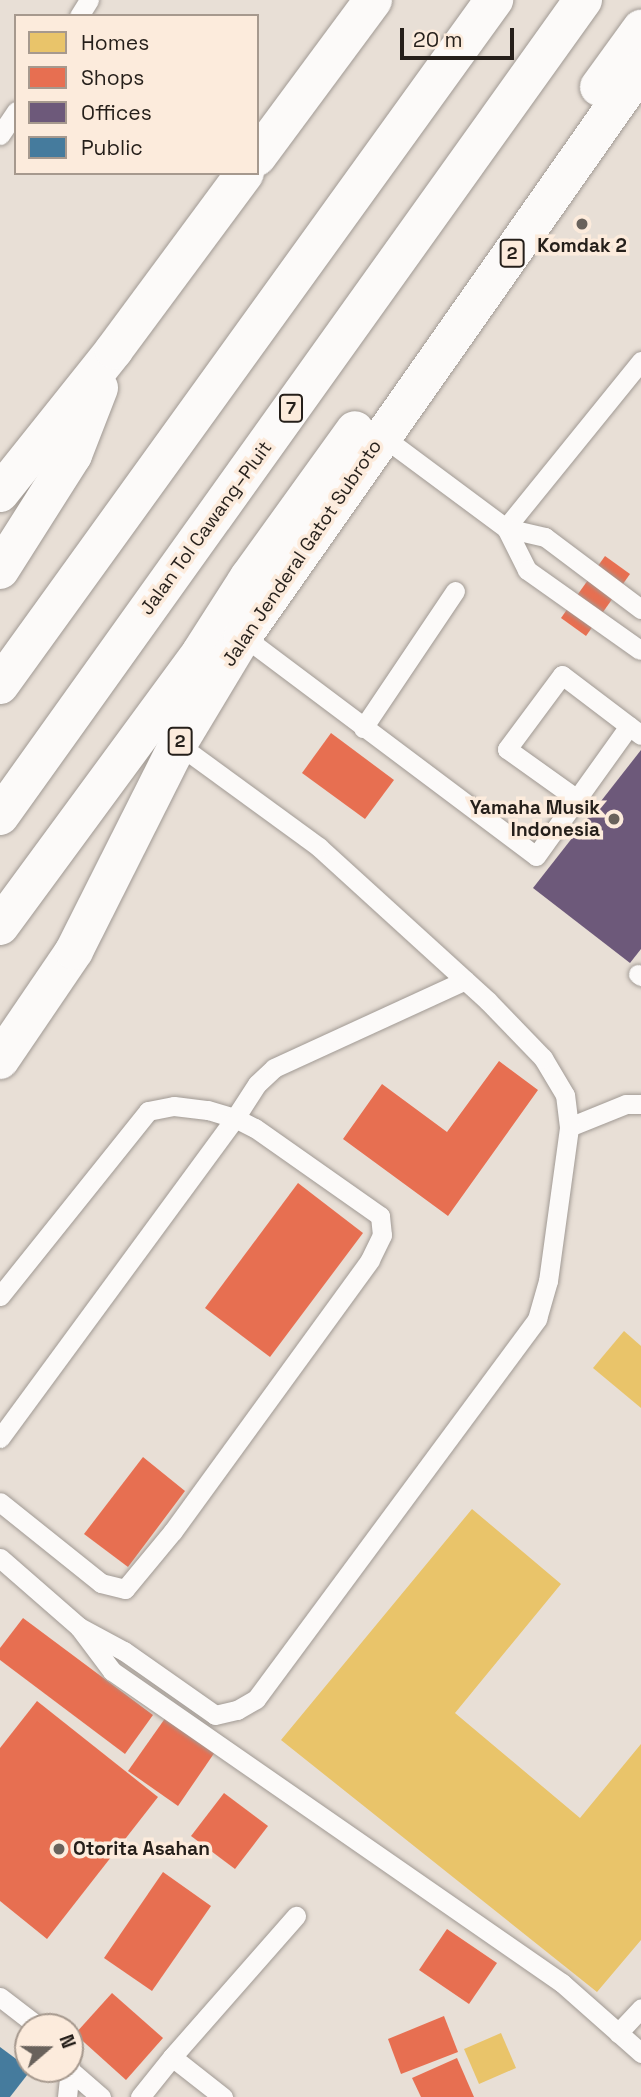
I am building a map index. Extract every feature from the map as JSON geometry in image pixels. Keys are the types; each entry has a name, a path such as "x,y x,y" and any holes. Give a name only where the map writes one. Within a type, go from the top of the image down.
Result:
{"highway":[{"path":"259,154 373,0"},
{"path":"0,685 494,0"},
{"name":"Jalan Tol Cawang–Pluit","path":"0,817 583,0"},
{"path":"0,926 201,652 249,577 641,29"},
{"name":"Jalan Jenderal Gatot Subroto","path":"0,1060 74,951 178,744 243,636 641,69"},
{"path":"0,493 114,350 244,175"},
{"path":"0,570 73,455 114,350"}],"lane":[{"path":"0,135 14,114"},
{"path":"506,528 641,360"},
{"path":"382,436 506,528 545,537 641,610"},
{"path":"0,547 73,455"},
{"path":"506,528 527,570 641,650"},
{"path":"363,727 456,592"},
{"path":"243,636 536,856 577,799 635,731 562,675 507,749 577,799"},
{"path":"79,1627 124,1651 215,1715 237,1710 256,1699 537,1319 548,1281 569,1127 565,1096 543,1058 465,980 319,847 178,744"},
{"path":"0,1025 74,951"},
{"path":"0,1438 6,1418 236,1118 257,1084 274,1068 465,980"},
{"path":"569,1127 626,1104 641,1104"},
{"path":"0,1296 148,1111 174,1106 208,1110 236,1118 255,1128 380,1216 382,1234 370,1260 173,1531 125,1588 101,1583 0,1502"},
{"path":"0,1558 79,1627 112,1671 562,1983 641,2053"},
{"path":"140,2097 296,1916"},
{"path":"0,1997 21,2013"},
{"path":"618,2033 641,2008"},
{"path":"172,2057 223,2097"},
{"path":"84,2082 101,2097"}],"building: Homes":[{"path":"624,1331 641,1346 641,1408 593,1368"},
{"path":"472,1509 561,1584 455,1713 580,1818 641,1744 641,1940 597,1992 281,1740"},
{"path":"501,2033 516,2068 479,2084 464,2049"}],"building: Shops":[{"path":"605,556 630,574 586,636 561,618"},
{"path":"331,733 394,780 365,819 302,773"},
{"path":"499,1061 538,1090 448,1216 343,1139 382,1084 447,1132"},
{"path":"298,1183 363,1233 270,1357 205,1308"},
{"path":"143,1457 185,1491 128,1567 84,1534"},
{"path":"23,1618 153,1715 125,1754 0,1660 0,1648"},
{"name":"Otorita Asahan","path":"37,1701 158,1797 47,1939 0,1901 0,1748"},
{"path":"166,1717 215,1752 178,1806 128,1771"},
{"path":"224,1793 268,1826 235,1869 191,1836"},
{"path":"163,1872 211,1906 152,1991 104,1958"},
{"path":"447,1929 497,1963 469,2004 419,1970"},
{"path":"112,1993 163,2038 126,2080 84,2042 84,2024"},
{"path":"444,2016 458,2052 401,2074 388,2039"},
{"path":"457,2058 474,2097 421,2097 412,2078"}],"building: Offices":[{"name":"Yamaha Musik Indonesia","path":"641,750 641,949 630,963 533,888"}],"building: Public":[{"path":"0,2047 14,2057 14,2083 21,2083 10,2097 0,2097"}],"place":[{"name":"Komdak 2","path":"582,224"},
{"name":"Yamaha Musik Indonesia","path":"614,819"},
{"name":"Otorita Asahan","path":"59,1849"}]}
